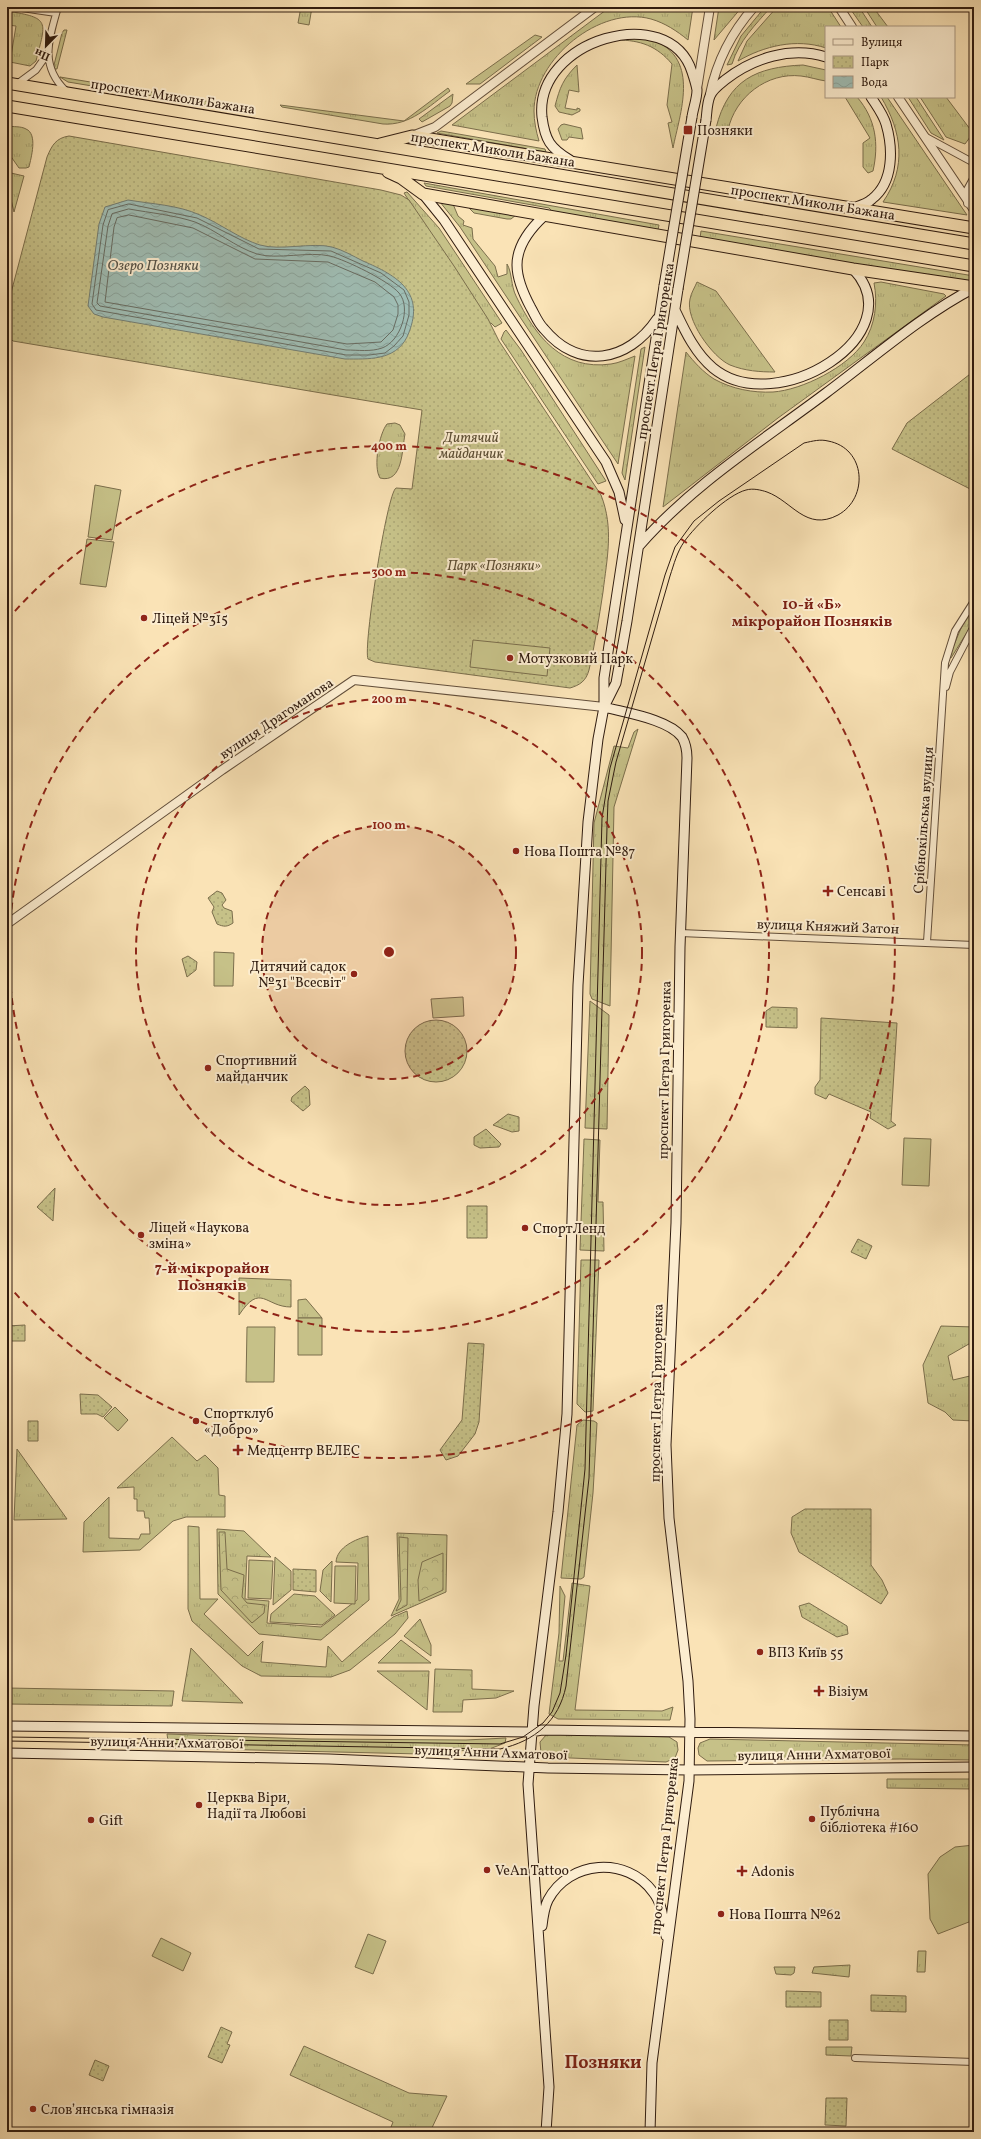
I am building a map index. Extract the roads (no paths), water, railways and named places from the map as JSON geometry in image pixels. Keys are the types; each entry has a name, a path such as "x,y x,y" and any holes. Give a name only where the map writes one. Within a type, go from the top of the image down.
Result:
{"highway":[{"name":"проспект Миколи Бажана","path":"11,84 974,244"},
{"path":"7,106 974,266"},
{"path":"376,145 412,136 575,164 974,228"},
{"path":"375,166 401,178 423,194 853,269 974,287"}],"main road":[{"path":"649,26 673,38 683,48 690,63 696,90"},
{"path":"575,164 550,146 544,133 542,111 545,92 550,78 558,65 574,50 599,34 620,27"},
{"path":"710,94 743,67 766,58 795,53 825,58"},
{"name":"проспект Петра Григоренка","path":"546,2132 549,2087 540,1938 531,1845 528,1784 532,1732 558,1512 567,1414 578,984 589,809 597,743 604,707 604,678 659,316 696,90"},
{"name":"проспект Петра Григоренка","path":"604,707 616,683 710,94"},
{"path":"853,208 874,198 886,181 889,168 889,140 886,123 872,98"},
{"path":"423,194 444,220 606,462 619,492 624,510 626,535"},
{"path":"544,216 524,240 517,265 519,279 524,295 542,327 553,339 579,354 606,356 619,352 636,343 648,332 659,316"},
{"path":"675,310 688,336 703,358 724,376 757,384 776,384 792,381 839,356 859,335 864,324 869,301 863,279 853,269"},
{"path":"639,546 674,508 741,456 921,323 974,287"},
{"name":"проспект Петра Григоренка","path":"604,707 654,721 671,728 681,737 686,746 680,933 676,1223 666,1445 669,1518 688,1681 690,1731 689,1770 652,2063 650,2132"},
{"name":"вулиця Анни Ахматової","path":"7,1726 532,1732 542,1730 690,1731 974,1736"},
{"name":"вулиця Анни Ахматової","path":"7,1753 313,1759 530,1766 548,1768 689,1770 974,1767"},
{"path":"540,1938 544,1912 548,1900 557,1887 566,1879 585,1869 598,1867 611,1868 633,1874 643,1880 654,1893 662,1908 667,1947"}],"street":[{"path":"15,7 57,10 48,53 49,64 55,79 69,94"},
{"path":"412,136 435,127 595,7"},
{"name":"проспект Петра Григоренка","path":"696,90 710,7"},
{"name":"проспект Петра Григоренка","path":"710,94 714,74 726,47 737,27 754,7"},
{"path":"838,7 851,26"},
{"path":"11,84 36,70 48,53"},
{"path":"899,98 971,207"},
{"path":"923,136 974,163"},
{"path":"971,207 968,190 974,179"},
{"name":"Срібнокільська вулиця","path":"927,942 945,663 959,622 974,601"},
{"name":"Срібнокільська вулиця","path":"943,700 950,672 974,626"},
{"name":"вулиця Драгоманова","path":"7,924 222,770 354,680 604,707"},
{"name":"вулиця Княжий Затон","path":"680,933 974,945"},
{"path":"855,2058 974,2062"}],"water":[{"name":"Озеро Позняки","path":"128,200 174,207 192,212 207,218 245,239 268,247 315,245 332,247 344,251 387,273 398,280 406,288 411,298 413,309 412,322 407,337 402,345 388,355 363,359 345,359 103,317 94,314 88,306 99,224 105,207"}],"tram line":[{"path":"7,1737 500,1744 523,1737 543,1723 552,1712 560,1693 566,1655 585,1469 602,818 610,768 665,575 675,547 694,521 719,501 804,443 822,440 841,445 850,453 856,463 859,474 855,497 848,507 838,515 827,519 817,520 808,518 776,496 767,492 749,489 738,493 721,504 703,520 684,542 670,576 616,762 608,801 607,827 589,1478 566,1686 558,1709 544,1728 534,1735 524,1741 500,1749 7,1741"}],"place":[{"name":"Позняки","path":"688,130"},
{"name":"Ліцей №315","path":"144,618"},
{"name":"Мотузковий Парк","path":"510,658"},
{"name":"Нова Пошта №87","path":"516,851"},
{"name":"Сенсаві","path":"828,891"},
{"name":"Дитячий садок №31 \"Всесвіт\"","path":"354,974"},
{"name":"Спортивний майданчик","path":"208,1068"},
{"name":"СпортЛенд","path":"525,1228"},
{"name":"Ліцей «Наукова зміна»","path":"141,1235"},
{"name":"Спортклуб «Добро»","path":"196,1421"},
{"name":"Медцентр ВЕЛЕС","path":"238,1450"},
{"name":"ВПЗ Київ 55","path":"760,1652"},
{"name":"Візіум","path":"819,1691"},
{"name":"Церква Віри, Надії та Любові","path":"199,1805"},
{"name":"Публічна бібліотека #160","path":"812,1819"},
{"name":"Gift","path":"91,1820"},
{"name":"VeAn Tattoo","path":"487,1870"},
{"name":"Adonis","path":"742,1871"},
{"name":"Нова Пошта №62","path":"721,1914"},
{"name":"Слов’янська гімназія","path":"33,2109"}],"district":[{"name":"10-й «Б» мікрорайон Позняків","path":"812,612"},
{"name":"7-й мікрорайон Позняків","path":"212,1276"},
{"name":"Позняки","path":"603,2062"}],"park label":[{"name":"Дитячий майданчик","path":"471,446"},
{"name":"Парк «Позняки»","path":"494,565"}]}
